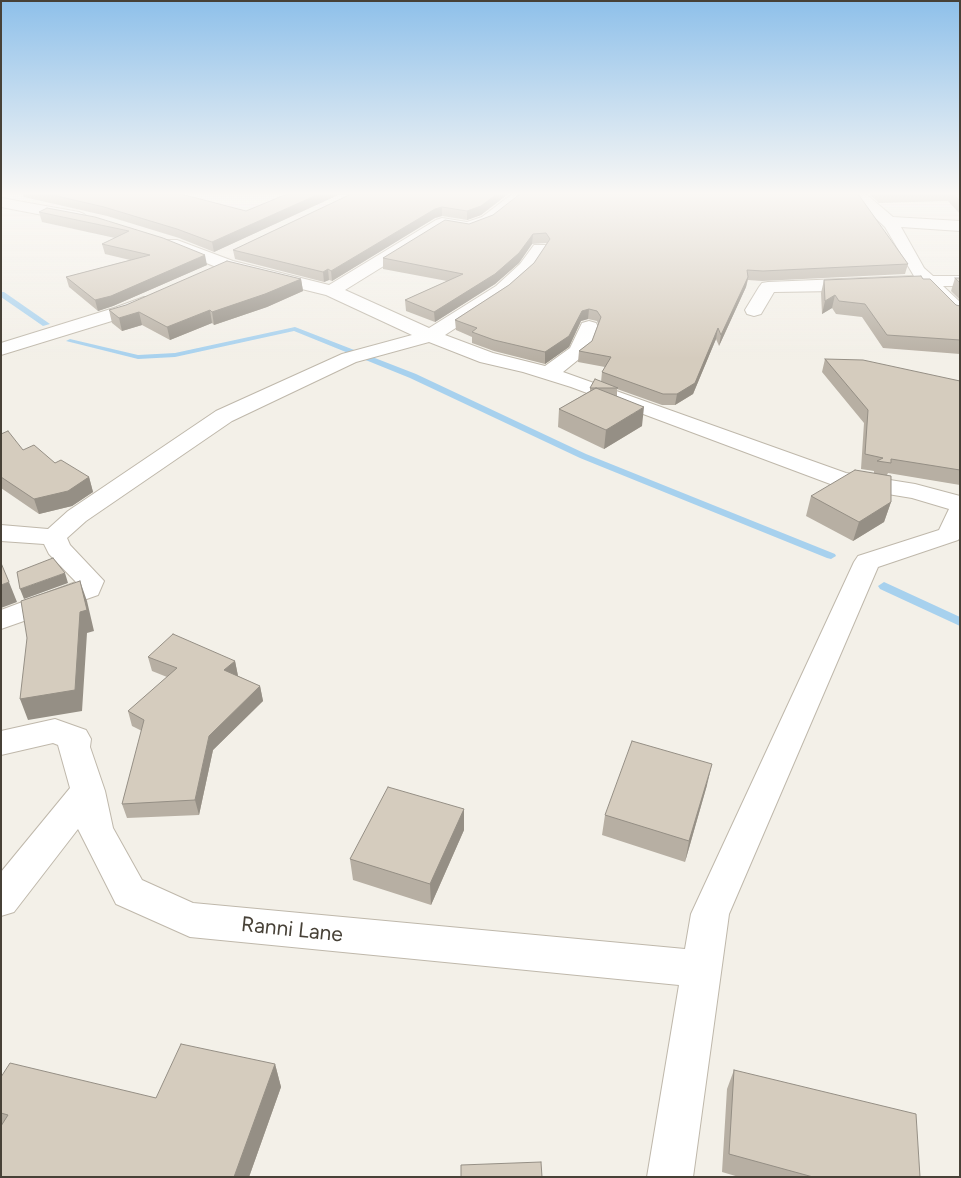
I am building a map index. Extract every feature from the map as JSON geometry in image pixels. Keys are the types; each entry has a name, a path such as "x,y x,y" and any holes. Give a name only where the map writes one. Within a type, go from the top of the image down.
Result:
{"street":[{"path":"191,249 332,291 430,336 487,358 547,374 618,397 652,412 718,434 841,480 915,491 960,504"},
{"path":"332,291 400,249"},
{"path":"1,533 54,537 77,516 224,416 349,358 430,336 502,290 526,268 539,249"},
{"path":"906,249 916,270 960,313"},
{"path":"200,277 225,259"},
{"path":"754,310 768,287 837,286 927,280 960,281"},
{"path":"1,349 121,312 156,296"},
{"path":"547,374 579,351 589,327"},
{"path":"670,1177 710,914 867,562 949,534 960,511"},
{"path":"1,620 88,589 90,581 58,548 54,537"},
{"name":"Ranni Lane","path":"1,743 56,731 67,734 74,739 74,747 88,791 96,829 129,892 190,920 701,969"},
{"path":"1,900 88,791"}],"building":[{"path":"124,249 190,249 205,255 111,296 95,300 66,277 150,255"},
{"path":"368,249 331,271 328,269 323,272 233,250"},
{"path":"398,249 522,249 495,274 434,312 405,300 463,274 383,258"},
{"path":"543,249 897,249 908,264 763,271 747,270 748,277 721,335 718,328 695,383 677,394 663,394 602,372 611,357 579,351 592,341 601,317 597,311 589,309 582,311 569,336 545,352 494,340 472,332 477,328 455,320 509,285 534,263"},
{"path":"227,261 301,279 265,294 212,312 210,310 167,327 139,312 119,318 109,310 126,305"},
{"path":"921,276 923,279 930,279 956,305 960,306 960,340 887,335 865,304 839,301 835,295 825,301 824,280"},
{"path":"825,359 863,360 960,381 960,470 891,459 891,463 877,461 883,458 865,454 868,410"},
{"path":"595,379 618,388 590,388"},
{"path":"596,388 644,407 606,430 559,409"},
{"path":"8,431 23,450 34,445 55,463 61,460 89,477 68,491 34,499 1,477 1,434"},
{"path":"855,470 891,476 891,502 859,522 811,496"},
{"path":"53,558 65,573 20,589 17,572"},
{"path":"1,563 9,582 1,585"},
{"path":"80,581 87,610 80,612 75,690 20,699 27,638 21,601"},
{"path":"173,634 235,661 224,670 260,686 209,736 195,800 122,804 144,720 128,711 177,668 148,657"},
{"path":"632,741 712,764 689,841 605,815"},
{"path":"388,787 464,809 430,884 350,859"},
{"path":"181,1044 275,1064 234,1177 1,1177 1,1126 8,1115 1,1113 1,1077 10,1063 156,1098"},
{"path":"734,1070 916,1114 920,1177 813,1177 729,1154"},
{"path":"541,1162 542,1177 461,1177 461,1165"}],"waterway":[{"path":"1,294 46,324"},
{"path":"70,341 138,357 175,355 295,329 413,376 583,456 831,556"},
{"path":"884,586 960,622"}]}
